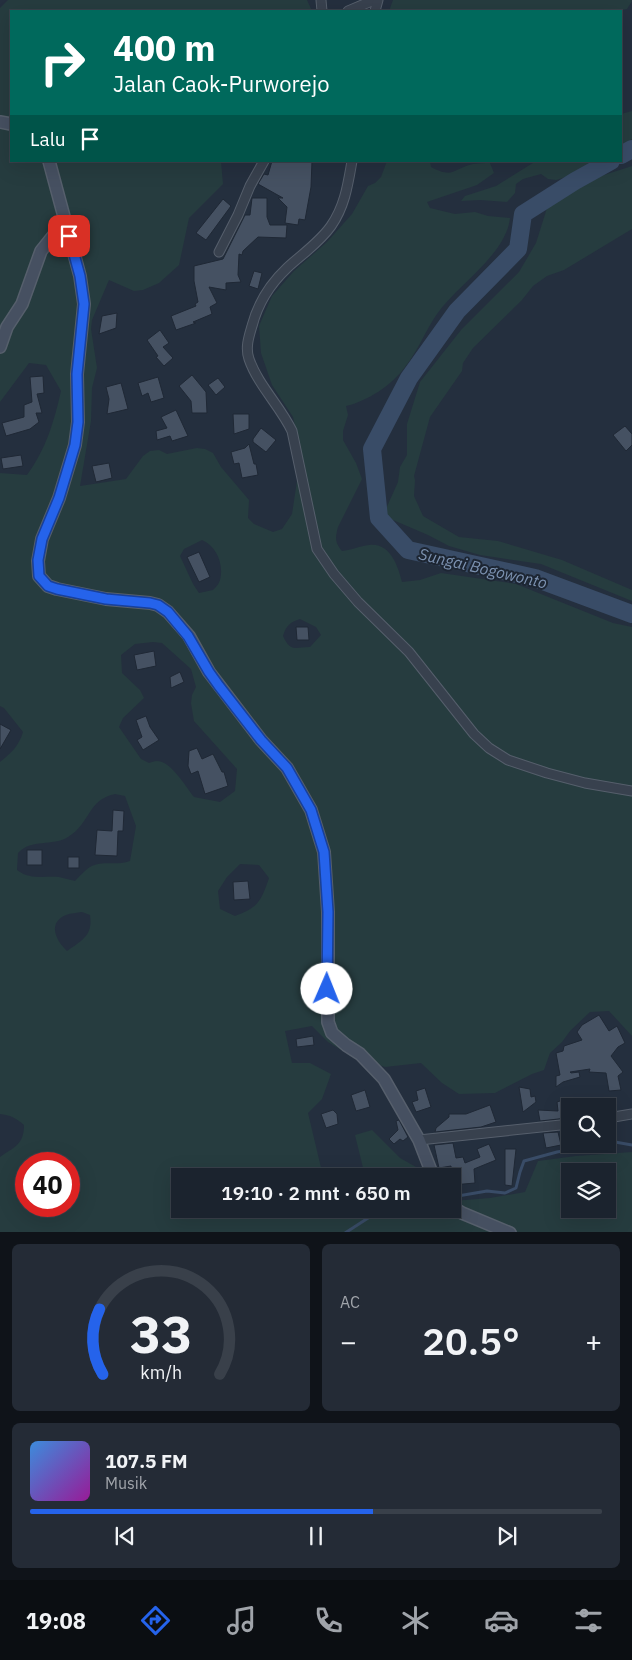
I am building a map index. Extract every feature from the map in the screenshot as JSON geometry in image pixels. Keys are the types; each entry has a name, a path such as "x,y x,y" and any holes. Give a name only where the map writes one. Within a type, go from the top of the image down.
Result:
{"street":[{"path":"350,10 374,0"},
{"path":"49,162 80,276 84,304 77,374 78,422 75,445 59,498 42,539 38,560 39,576 48,586 57,589 106,599 150,603 158,605 168,612 188,636 220,688 261,740 287,768 311,810 324,852 328,912 328,1022 332,1034 360,1054 384,1078 419,1140 430,1168"},
{"path":"219,252 263,162"},
{"path":"352,162 346,195 338,215 320,240 288,267 268,288 254,319 247,350 253,369 292,431 317,549 334,574 358,602 409,652 474,734 489,748 508,760 547,773 584,783 632,791"},
{"path":"0,347 7,327 22,304 41,251 65,221"},
{"path":"616,1117 632,1114"},
{"path":"419,1140 561,1125"},
{"path":"461,1212 510,1232"}],"green space":[{"path":"8,0 307,0 312,10 10,10 10,162 221,162 223,184 189,218 179,265 159,283 143,290 134,291 109,280 92,320 91,329 97,368 92,388 91,421 80,486 126,479 143,456 150,451 159,450 167,454 197,448 205,449 213,453 221,467 249,500 248,518 254,524 273,532 282,529 292,514 301,454 293,417 272,385 261,353 259,326 272,296 294,271 327,242 352,214 368,186 375,183 381,177 387,162 430,162 431,167 449,173 473,164 490,163 494,173 477,185 427,202 430,208 455,214 475,212 488,216 510,218 507,232 500,245 480,269 437,314 410,361 400,374 371,396 346,406 348,415 343,431 343,440 356,463 362,479 338,527 336,537 342,551 376,545 388,551 395,562 402,582 420,580 441,573 516,584 613,623 632,627 632,1036 609,1011 590,1012 550,1053 544,1070 495,1093 459,1094 442,1083 421,1063 385,1067 348,1054 328,1042 312,1026 285,1031 292,1063 310,1063 331,1074 322,1099 308,1113 321,1168 171,1168 171,1218 461,1218 461,1200 525,1192 538,1161 632,1152 632,1232 0,1232 0,1157 14,1148 20,1141 24,1132 24,1125 13,1117 0,1114 0,762 14,749 23,732 4,708 0,706 0,473 27,475 49,435 61,391 46,365 29,363 0,402 0,8","holes":["202,540 215,551 220,562 221,574 220,581 213,590 199,593 180,556 184,549","300,619 316,627 321,635 310,647 291,647 283,636 287,627","162,643 191,669 196,687 191,703 194,721 237,769 235,791 220,802 194,797 168,765 157,761 149,763 141,759 119,727 123,718 144,698 140,690 122,673 121,655 135,644","115,794 125,796 136,826 130,861 95,865 86,870 75,881 59,877 37,877 17,870 18,853 24,848 36,844 55,842 68,837 81,825 99,801","240,864 259,865 269,878 258,902 235,916 220,909 218,891 227,877","82,912 90,915 90,928 86,936 67,951 55,932 55,927 60,918 68,914"]},
{"path":"393,0 632,1 627,9 619,10 389,10"},
{"path":"632,111 632,139 622,145 622,114"},
{"path":"534,162 600,162 586,171 556,180 548,179 541,174 523,179 516,184 515,193 507,202 461,201 465,196 496,186"},
{"path":"632,166 632,229 564,270 547,276 533,286 522,300 473,348 463,363 462,371 430,417 414,476 414,496 423,516 459,537 498,541 562,560 632,590 632,601 541,564 480,555 449,546 393,520 385,511 398,482 400,467 407,455 407,424 420,382 461,330 519,272 536,243 547,208 571,190 592,179"},
{"path":"372,1130 400,1158 416,1168 363,1168 355,1135"}],"building":[{"path":"272,162 312,162 311,187 305,220 299,219 298,225 285,223 287,207 278,198 283,198 258,184 264,174 268,175"},
{"path":"252,198 267,198 267,217 270,225 287,225 286,238 258,237 243,251 242,255 239,254 238,275 241,282 226,283 226,290 209,287 217,303 210,307 212,314 193,322 196,323 176,330 171,316 196,306 195,304 198,302 194,281 194,266 223,259 245,215 250,215"},
{"path":"223,199 231,206 206,240 196,233"},
{"path":"254,271 262,273 258,289 249,286"},
{"path":"117,313 116,328 99,334 102,316"},
{"path":"160,330 169,343 163,347 173,358 164,366 156,357 158,356 147,340"},
{"path":"192,375 206,392 207,413 192,413 191,401 179,386"},
{"path":"43,376 44,393 37,394 42,413 36,413 39,422 30,429 6,436 2,423 24,417 24,405 32,402 30,377"},
{"path":"158,377 164,398 151,402 148,393 142,396 138,383"},
{"path":"218,378 225,387 216,395 208,385"},
{"path":"121,383 128,409 107,414 109,399 106,387"},
{"path":"176,410 188,436 172,441 170,436 157,440 156,431 167,428 161,417"},
{"path":"233,414 249,414 249,429 234,434"},
{"path":"625,426 632,434 632,445 626,451 613,435"},
{"path":"261,428 276,440 266,452 253,442"},
{"path":"249,444 258,475 242,478 239,463 234,464 231,452 245,448"},
{"path":"21,455 23,466 3,469 1,458"},
{"path":"109,463 112,478 96,482 92,466"},
{"path":"199,552 210,577 199,582 187,557"},
{"path":"296,627 308,627 309,640 297,640"},
{"path":"154,651 156,666 137,670 134,655"},
{"path":"180,672 184,682 171,688 170,677"},
{"path":"146,716 150,727 159,740 143,750 137,740 142,737 136,720"},
{"path":"0,724 11,730 0,749"},
{"path":"197,748 202,759 213,754 222,772 224,772 228,786 205,794 198,771 191,774 188,766 189,751"},
{"path":"113,810 124,811 123,831 118,831 117,856 95,855 97,830 112,831"},
{"path":"27,850 42,850 42,865 27,865"},
{"path":"68,857 79,857 79,868 68,868"},
{"path":"248,881 250,899 234,900 233,882"},
{"path":"599,1015 609,1031 617,1026 625,1043 618,1047 611,1056 623,1072 618,1076 621,1090 609,1091 606,1073 589,1072 590,1069 570,1072 579,1072 580,1077 563,1082 556,1087 556,1076 560,1075 556,1053 563,1051 564,1046 582,1040 577,1032 582,1025"},
{"path":"313,1036 314,1045 297,1047 296,1039"},
{"path":"519,1087 530,1089 531,1097 535,1096 536,1102 523,1112"},
{"path":"425,1088 431,1107 416,1112 412,1102 418,1100 416,1091"},
{"path":"365,1090 370,1107 356,1111 351,1095"},
{"path":"561,1101 561,1119 540,1121 538,1110 558,1111 557,1102"},
{"path":"490,1105 496,1122 481,1127 435,1132 436,1128 449,1117 449,1114 466,1114"},
{"path":"333,1110 337,1114 338,1124 326,1128 321,1114"},
{"path":"399,1120 408,1137 403,1141 400,1139 394,1144 389,1139 398,1130 396,1121"},
{"path":"558,1132 561,1145 546,1148 543,1133"},
{"path":"453,1143 456,1158 463,1157 465,1163 480,1157 477,1149 489,1144 496,1160 474,1169 475,1183 461,1184 461,1168 451,1168 451,1166 439,1168 434,1145"},
{"path":"505,1149 516,1149 512,1186 505,1185"}],"waterway":[{"name":"Sungai Bogowonto","path":"622,154 632,149"},
{"name":"Sungai Bogowonto","path":"609,162 523,214 518,249 457,311 409,378 372,449 379,518 408,550 535,578 632,614"},
{"path":"616,1142 632,1145"},
{"path":"461,1195 487,1191 505,1193 516,1188 524,1161 561,1151"},
{"path":"347,1232 368,1218"}],"route":[{"path":"69,236 80,276 84,304 77,374 78,422 75,445 59,498 42,539 38,560 39,576 48,586 57,589 106,599 150,603 158,605 168,612 175,618 188,636 219,686 261,740 287,768 311,810 324,852 328,912 327,989"}]}
